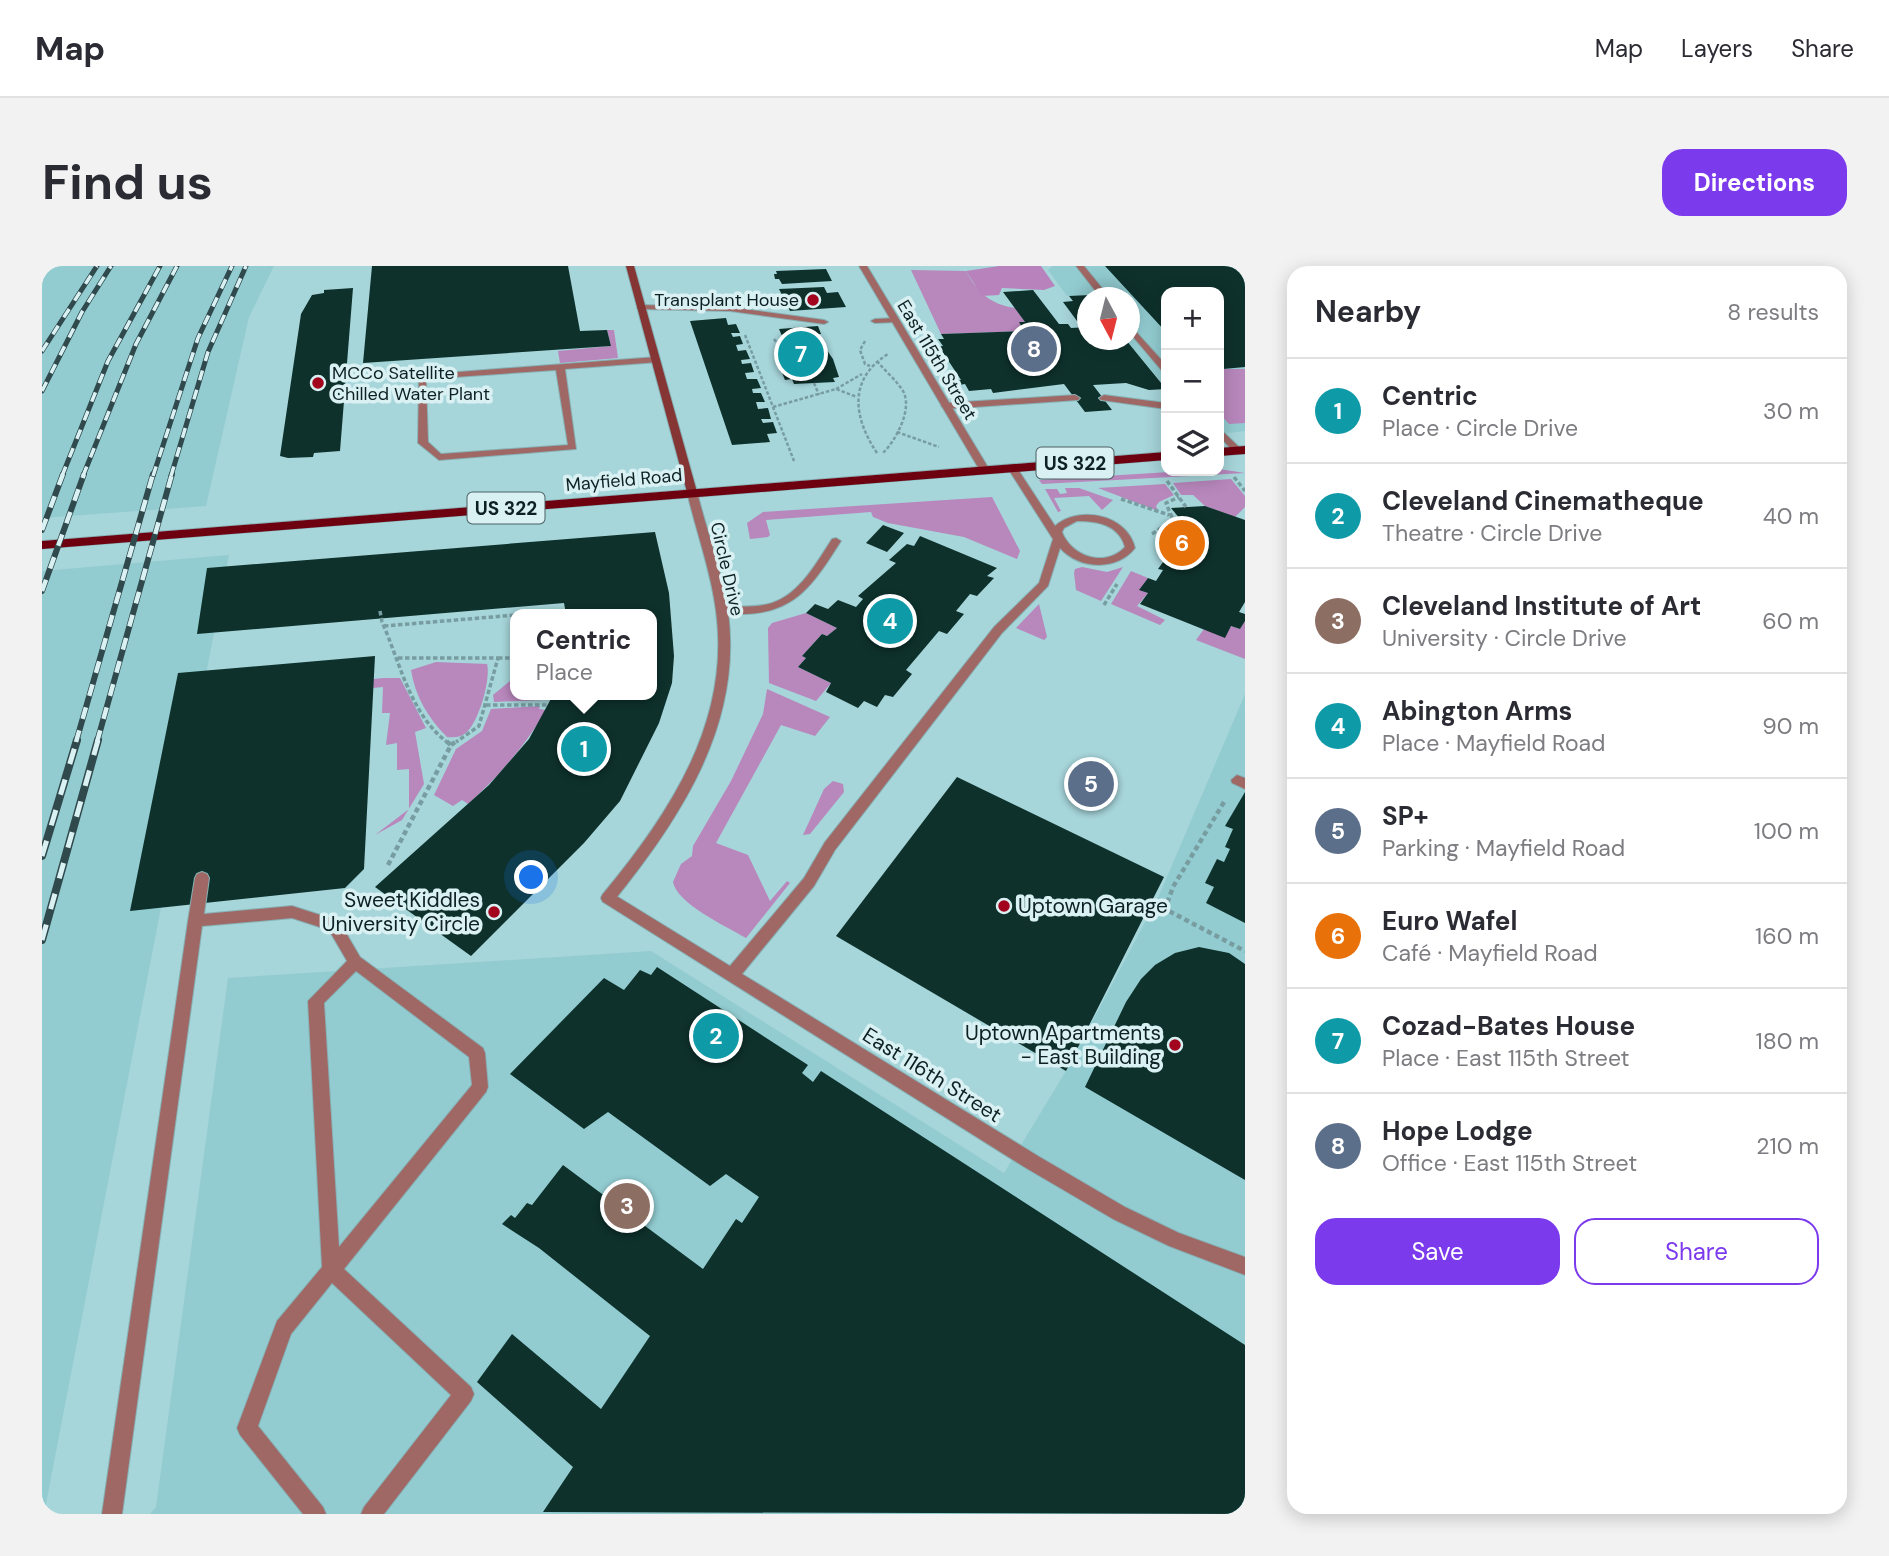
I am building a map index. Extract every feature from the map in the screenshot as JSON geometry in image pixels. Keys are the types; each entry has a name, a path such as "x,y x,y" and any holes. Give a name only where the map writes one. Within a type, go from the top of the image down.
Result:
{"main road":[{"name":"Mayfield Road","path":"42,545 1161,456"}],"street":[{"name":"Circle Drive","path":"608,898 656,837 702,756 713,724 724,671 722,611 630,266"},
{"name":"East 115th Street","path":"863,266 984,469"},
{"path":"1080,266 1097,287"},
{"path":"641,307 746,312 824,322"},
{"path":"875,321 895,320"},
{"path":"1140,339 1161,364"},
{"path":"560,367 573,447 439,457 423,443 422,377 656,360"},
{"path":"946,406 1074,398"},
{"path":"1104,398 1161,405"},
{"path":"1224,435 1241,450"},
{"path":"732,975 809,883 830,846 998,630 1044,583 1058,539 1057,532 1066,521 1086,517 1097,519 1126,534 1130,548 1118,559 1095,561 1071,553 1058,539 1012,467"},
{"path":"722,611 782,603 797,592 814,573 836,541"},
{"path":"112,1514 202,877"},
{"name":"East 116th Street","path":"608,898 1032,1162 1119,1213 1175,1241 1245,1266"},
{"path":"195,921 292,912 334,925 355,962 477,1053 480,1087 284,1328 247,1428 316,1514"},
{"path":"355,962 316,1001 331,1269 464,1394 371,1514"}],"path":[{"path":"746,312 742,325 796,465"},
{"path":"867,339 860,350 865,365 870,366"},
{"path":"773,407 836,389 892,352"},
{"path":"865,372 857,397 867,440 882,457 892,445 897,432 904,406 904,393 877,361"},
{"path":"814,383 820,395"},
{"path":"836,389 857,397"},
{"path":"897,432 941,448"},
{"path":"1234,477 1245,491"},
{"path":"1167,480 1186,507"},
{"path":"380,611 410,690 424,717 441,740 451,745"},
{"path":"384,626 510,616"},
{"path":"398,658 510,658"},
{"path":"388,865 451,745 479,726 498,658"},
{"path":"486,705 549,705"},
{"path":"1241,782 1174,887 1165,909 1245,951"}],"shaded area":[{"path":"42,266 274,266 249,317 206,506 42,518"},
{"path":"999,266 1041,266 1055,286 1044,290 1002,288 999,295 982,296 966,271"},
{"path":"1052,266 1245,266 1245,431 1224,433 1224,287 1161,287 1161,382 1134,350 1140,350 1140,287 1077,287 1077,296 1067,296 1048,270"},
{"path":"911,270 966,271 975,286 986,296 998,304 1015,308 1025,322 1019,322 1024,331 941,334"},
{"path":"607,330 614,330 618,358 560,363 558,351 611,346"},
{"path":"1224,369 1245,369 1245,423 1229,424 1224,418"},
{"path":"1224,470 1245,473 1224,474"},
{"path":"1161,473 1161,476 1190,476 1042,484 1039,480"},
{"path":"1231,479 1245,496 1245,507 1235,517 1205,506 1193,495 1181,495 1173,483"},
{"path":"1165,484 1174,495 1159,502 1156,506 1158,511 1098,488"},
{"path":"1065,488 1079,488 1113,500 1102,510 1089,496 1054,498 1061,511 1058,512 1045,489 1057,489 1060,494 1067,493"},
{"path":"992,497 1020,551 1017,559 964,537 888,523 873,517 871,512 766,520 770,535 750,539 747,523 763,512"},
{"path":"229,555 44,1514 42,1514 42,571"},
{"path":"1082,567 1107,572 1123,567 1101,601 1076,590 1075,569"},
{"path":"1131,571 1148,578 1140,589 1148,593 1137,606 1165,620 1160,625 1111,604"},
{"path":"1039,604 1047,637 1044,640 1016,628"},
{"path":"806,613 837,628 827,636 822,634 802,656 806,658 798,667 831,683 816,701 769,683 768,628 772,623"},
{"path":"1245,621 1245,659 1196,640 1204,629 1225,637 1231,626 1240,629"},
{"path":"436,662 487,664 486,689 480,710 471,727 460,736 447,737 428,714 416,689 411,670"},
{"path":"400,678 426,728 415,732 424,784 409,809 409,769 397,770 397,743 386,745 390,713 382,713 383,687 373,688 373,679"},
{"path":"510,681 510,700 542,700 494,702 493,695"},
{"path":"767,689 830,717 815,736 781,725 716,843 748,855 770,901 787,881 790,883 746,938 693,906 676,890 673,882 681,864 692,856 693,846 731,781 763,714"},
{"path":"1245,694 1245,1514 150,1514 156,1507 228,978 651,951 1004,1173 1066,1071 1158,898"},
{"path":"540,706 539,709 546,710 529,736 501,771 468,804 462,800 453,806 434,795 456,749 482,731 491,709"},
{"path":"833,781 843,784 844,792 810,834 803,835 824,789"},
{"path":"408,809 402,820 375,835"}],"building":[{"path":"372,266 568,266 580,331 607,330 611,346 363,363"},
{"path":"1105,266 1245,266 1245,367 1224,369 1224,287 1161,287 1161,327 1140,304 1140,287 1124,287"},
{"path":"826,269 832,281 782,284 779,279 775,279 774,274 777,274 776,271"},
{"name":"Transplant House","path":"824,287 827,293 838,292 846,307 790,311 779,289"},
{"name":"MCCo Satellite Chilled Water Plant","path":"353,288 340,451 314,453 313,457 280,456 301,314 312,295 324,293 324,290"},
{"path":"1033,290 1059,324 1077,328 1077,350 1134,350 1161,383 1161,389 1149,390 1126,383 1093,385 1112,410 1085,412 1064,384 993,393 991,389 969,391 965,384 959,385 956,381 961,380 942,351 937,352 934,347 943,346 938,339 944,339 941,334 1024,331 1019,322 1025,322 1003,292"},
{"path":"1069,296 1077,296 1077,321 1063,302 1073,301"},
{"path":"726,318 728,325 736,324 740,333 731,333 733,337 740,336 743,344 736,345 738,351 746,350 750,359 741,360 742,364 751,363 754,372 745,373 747,379 757,379 761,388 752,389 753,393 761,393 765,402 756,402 758,409 768,408 771,419 761,419 763,423 773,422 777,433 767,434 770,442 732,445 690,321"},
{"path":"818,326 821,334 807,335 814,350 826,349 833,359 839,377 833,378 835,382 794,384 792,379 785,380 774,353 793,352 786,336 782,336 779,329"},
{"path":"1205,506 1245,520 1245,602 1239,612 1245,614 1245,621 1240,629 1231,626 1225,638 1140,604 1148,593 1139,590 1148,578 1156,581 1163,570 1158,569 1166,558 1158,555 1167,543 1174,546 1181,536 1186,537 1192,528 1185,525 1171,508"},
{"path":"883,525 904,533 887,552 866,543"},
{"path":"655,532 669,593 674,656 672,683 659,723 620,801 584,843 471,956 375,887 489,785 529,739 550,700 657,700 657,609 565,609 564,603 197,634 207,568"},
{"path":"920,536 997,568 987,576 994,578 977,596 970,594 956,611 964,614 947,634 939,631 906,670 912,674 893,697 885,695 877,707 864,701 858,708 826,692 831,683 798,667 806,658 802,656 822,634 827,636 837,628 806,613 815,604 828,609 838,600 856,607 863,599 858,596 896,563 889,560 907,544 914,546"},
{"path":"375,656 364,869 345,888 130,911 178,673"},
{"name":"Uptown Garage","path":"957,777 1164,877 1066,1071 836,936"},
{"path":"1245,792 1245,923 1206,903 1214,887 1205,883 1217,859 1224,862 1230,849 1225,847 1233,829 1225,826"},
{"name":"Uptown Apartments - East Building","path":"1199,947 1229,953 1245,964 1245,1180 1085,1087 1126,1002 1141,979 1155,965 1175,953"},
{"path":"657,967 808,1065 802,1073 813,1082 821,1071 1245,1345 1245,1514 543,1512 573,1467 477,1382 512,1334 601,1409 650,1336 539,1248 502,1224 511,1215 515,1218 527,1203 532,1205 563,1165 703,1269 736,1219 742,1223 759,1197 726,1174 710,1186 608,1112 584,1129 510,1074 604,978 624,990 640,970 651,975"}],"railway":[{"path":"42,351 97,266"},
{"path":"42,391 82,312 111,266"},
{"path":"62,476 108,361 160,266"},
{"path":"83,476 136,344 177,266"},
{"path":"153,476 198,338 232,266"},
{"path":"171,476 208,352 246,266"},
{"path":"42,530 63,474"},
{"path":"42,591 84,474"},
{"path":"76,742 153,474"},
{"path":"97,742 172,474"},
{"path":"42,856 77,740"},
{"path":"42,940 98,740"}],"place":[{"name":"Transplant House","path":"813,300"},
{"name":"Hope Lodge","path":"1034,349"},
{"name":"Cozad-Bates House","path":"801,354"},
{"name":"MCCo Satellite Chilled Water Plant","path":"318,383"},
{"name":"Euro Wafel","path":"1182,543"},
{"name":"Abington Arms","path":"890,621"},
{"name":"Centric","path":"584,749"},
{"name":"SP+","path":"1091,784"},
{"name":"Uptown Garage","path":"1004,906"},
{"name":"Sweet Kiddles University Circle","path":"494,912"},
{"name":"Cleveland Cinematheque","path":"716,1036"},
{"name":"Uptown Apartments - East Building","path":"1175,1045"},
{"name":"Cleveland Institute of Art","path":"627,1206"}]}
